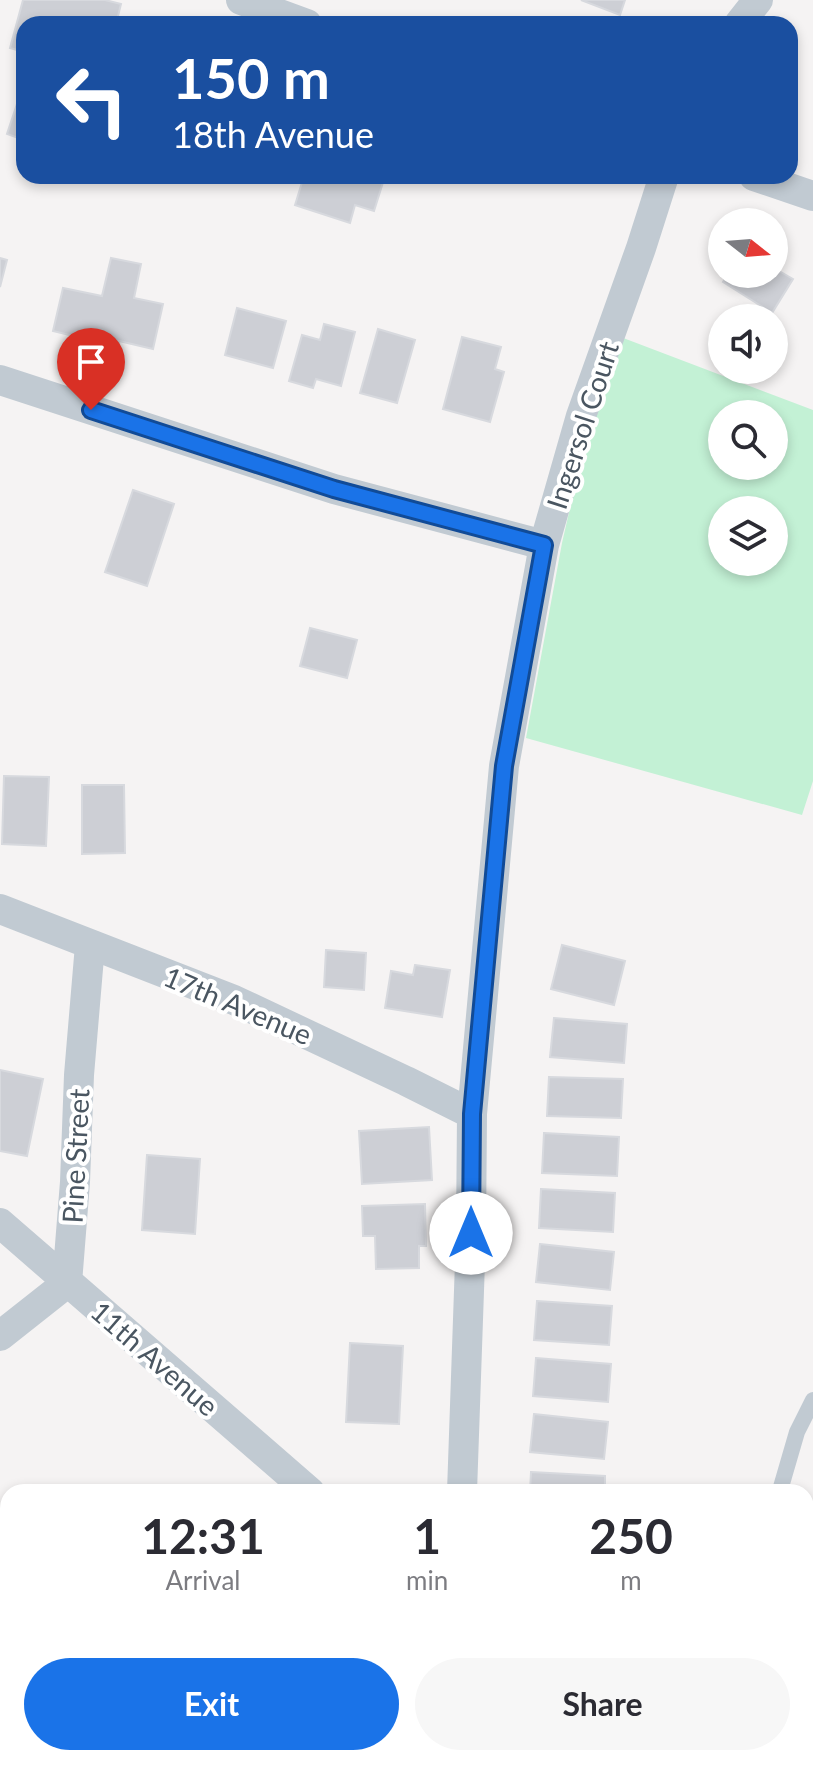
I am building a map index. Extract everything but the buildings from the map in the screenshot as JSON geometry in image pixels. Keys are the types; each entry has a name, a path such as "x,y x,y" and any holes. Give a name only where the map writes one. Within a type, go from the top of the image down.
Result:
{"street":[{"path":"241,0 285,16"},
{"path":"745,16 758,0"},
{"name":"Ingersol Court","path":"462,1484 471,1248 472,1114 504,766 544,545 581,416 661,184"},
{"path":"778,184 813,196"},
{"path":"0,380 334,489 544,545"},
{"name":"17th Avenue","path":"0,909 234,1000 472,1114"},
{"name":"Pine Street","path":"67,1283 90,945"},
{"name":"11th Avenue","path":"0,1223 301,1484"},
{"path":"0,1336 67,1283"}],"lane":[{"path":"782,1484 797,1432 813,1400"}],"green space":[{"path":"618,336 708,370 708,384 744,384 787,400 708,400 708,480 788,480 788,401 813,410 813,781 802,815 526,738 562,543 588,430"}],"route":[{"path":"91,410 334,489 544,545 504,766 472,1114 471,1233"}]}
